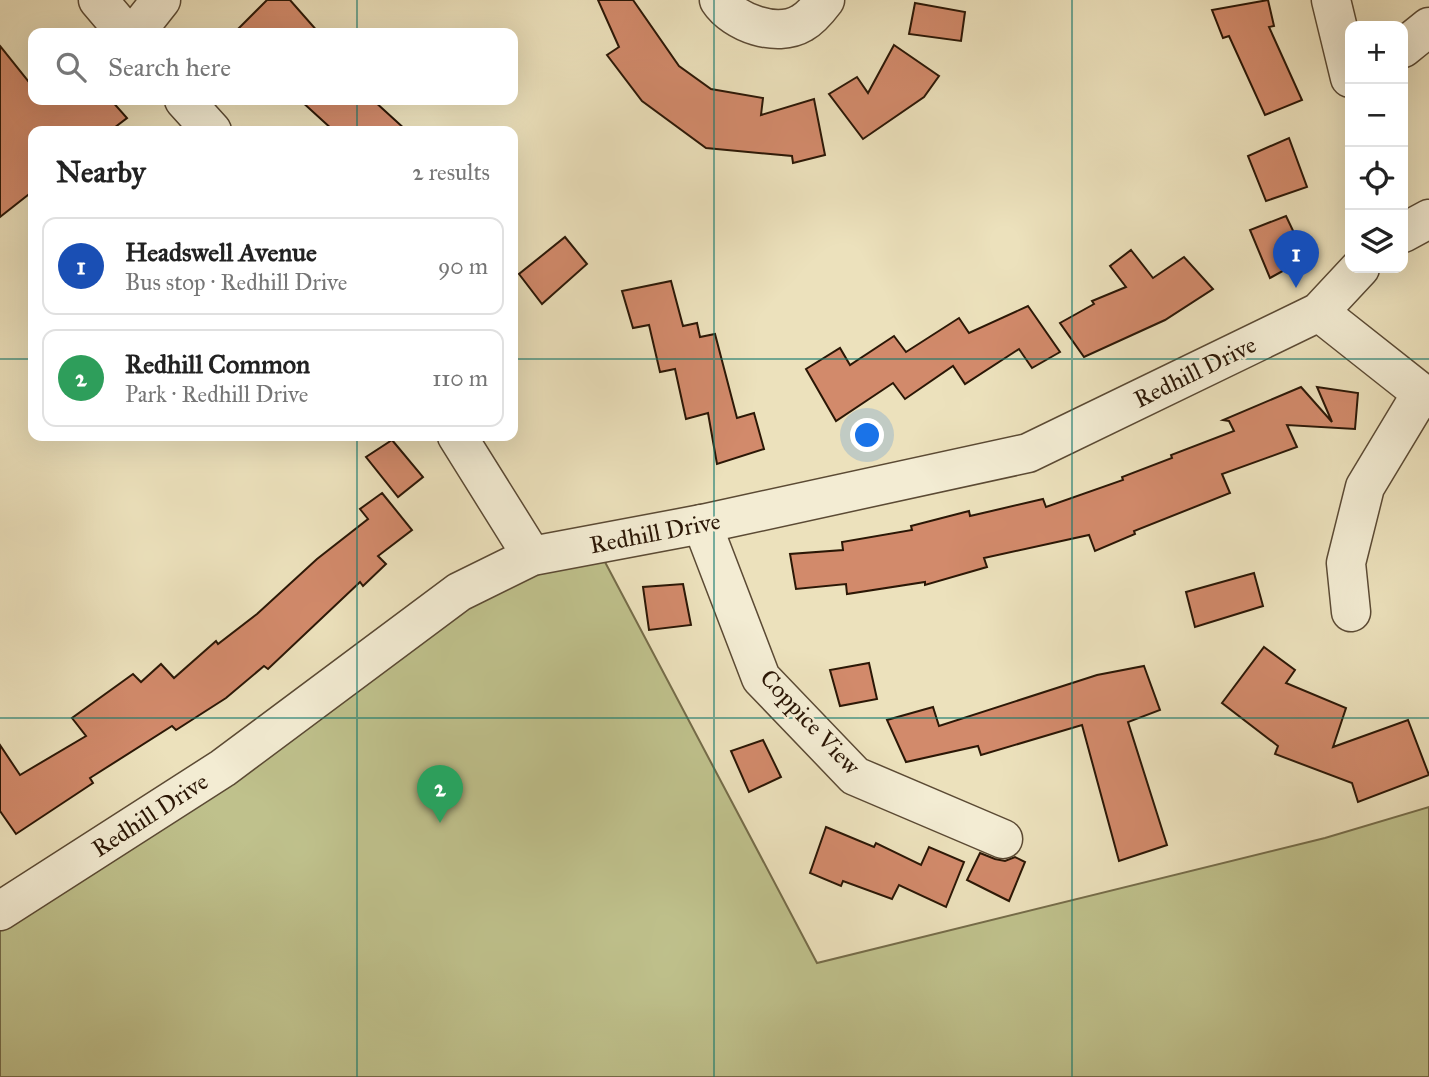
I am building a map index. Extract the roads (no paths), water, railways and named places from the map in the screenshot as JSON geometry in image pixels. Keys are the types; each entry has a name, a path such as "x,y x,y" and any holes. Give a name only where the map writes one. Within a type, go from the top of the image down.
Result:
{"street":[{"path":"98,0 122,28"},
{"path":"139,28 161,0"},
{"path":"719,0 739,19 776,29 802,23 825,0"},
{"path":"1331,0 1345,55"},
{"path":"1408,44 1429,27"},
{"path":"189,105 207,126"},
{"path":"1408,230 1429,219"},
{"name":"Redhill Drive","path":"4,902 223,768 459,592 532,556 702,524 1028,453 1318,312 1355,273"},
{"path":"1318,312 1425,396 1365,487 1346,564 1351,612"},
{"path":"460,441 532,556"},
{"name":"Coppice View","path":"702,524 761,678 855,776 1003,839"}],"place":[{"name":"Headswell Avenue","path":"1296,288"},
{"name":"Redhill Common","path":"440,823"}]}
